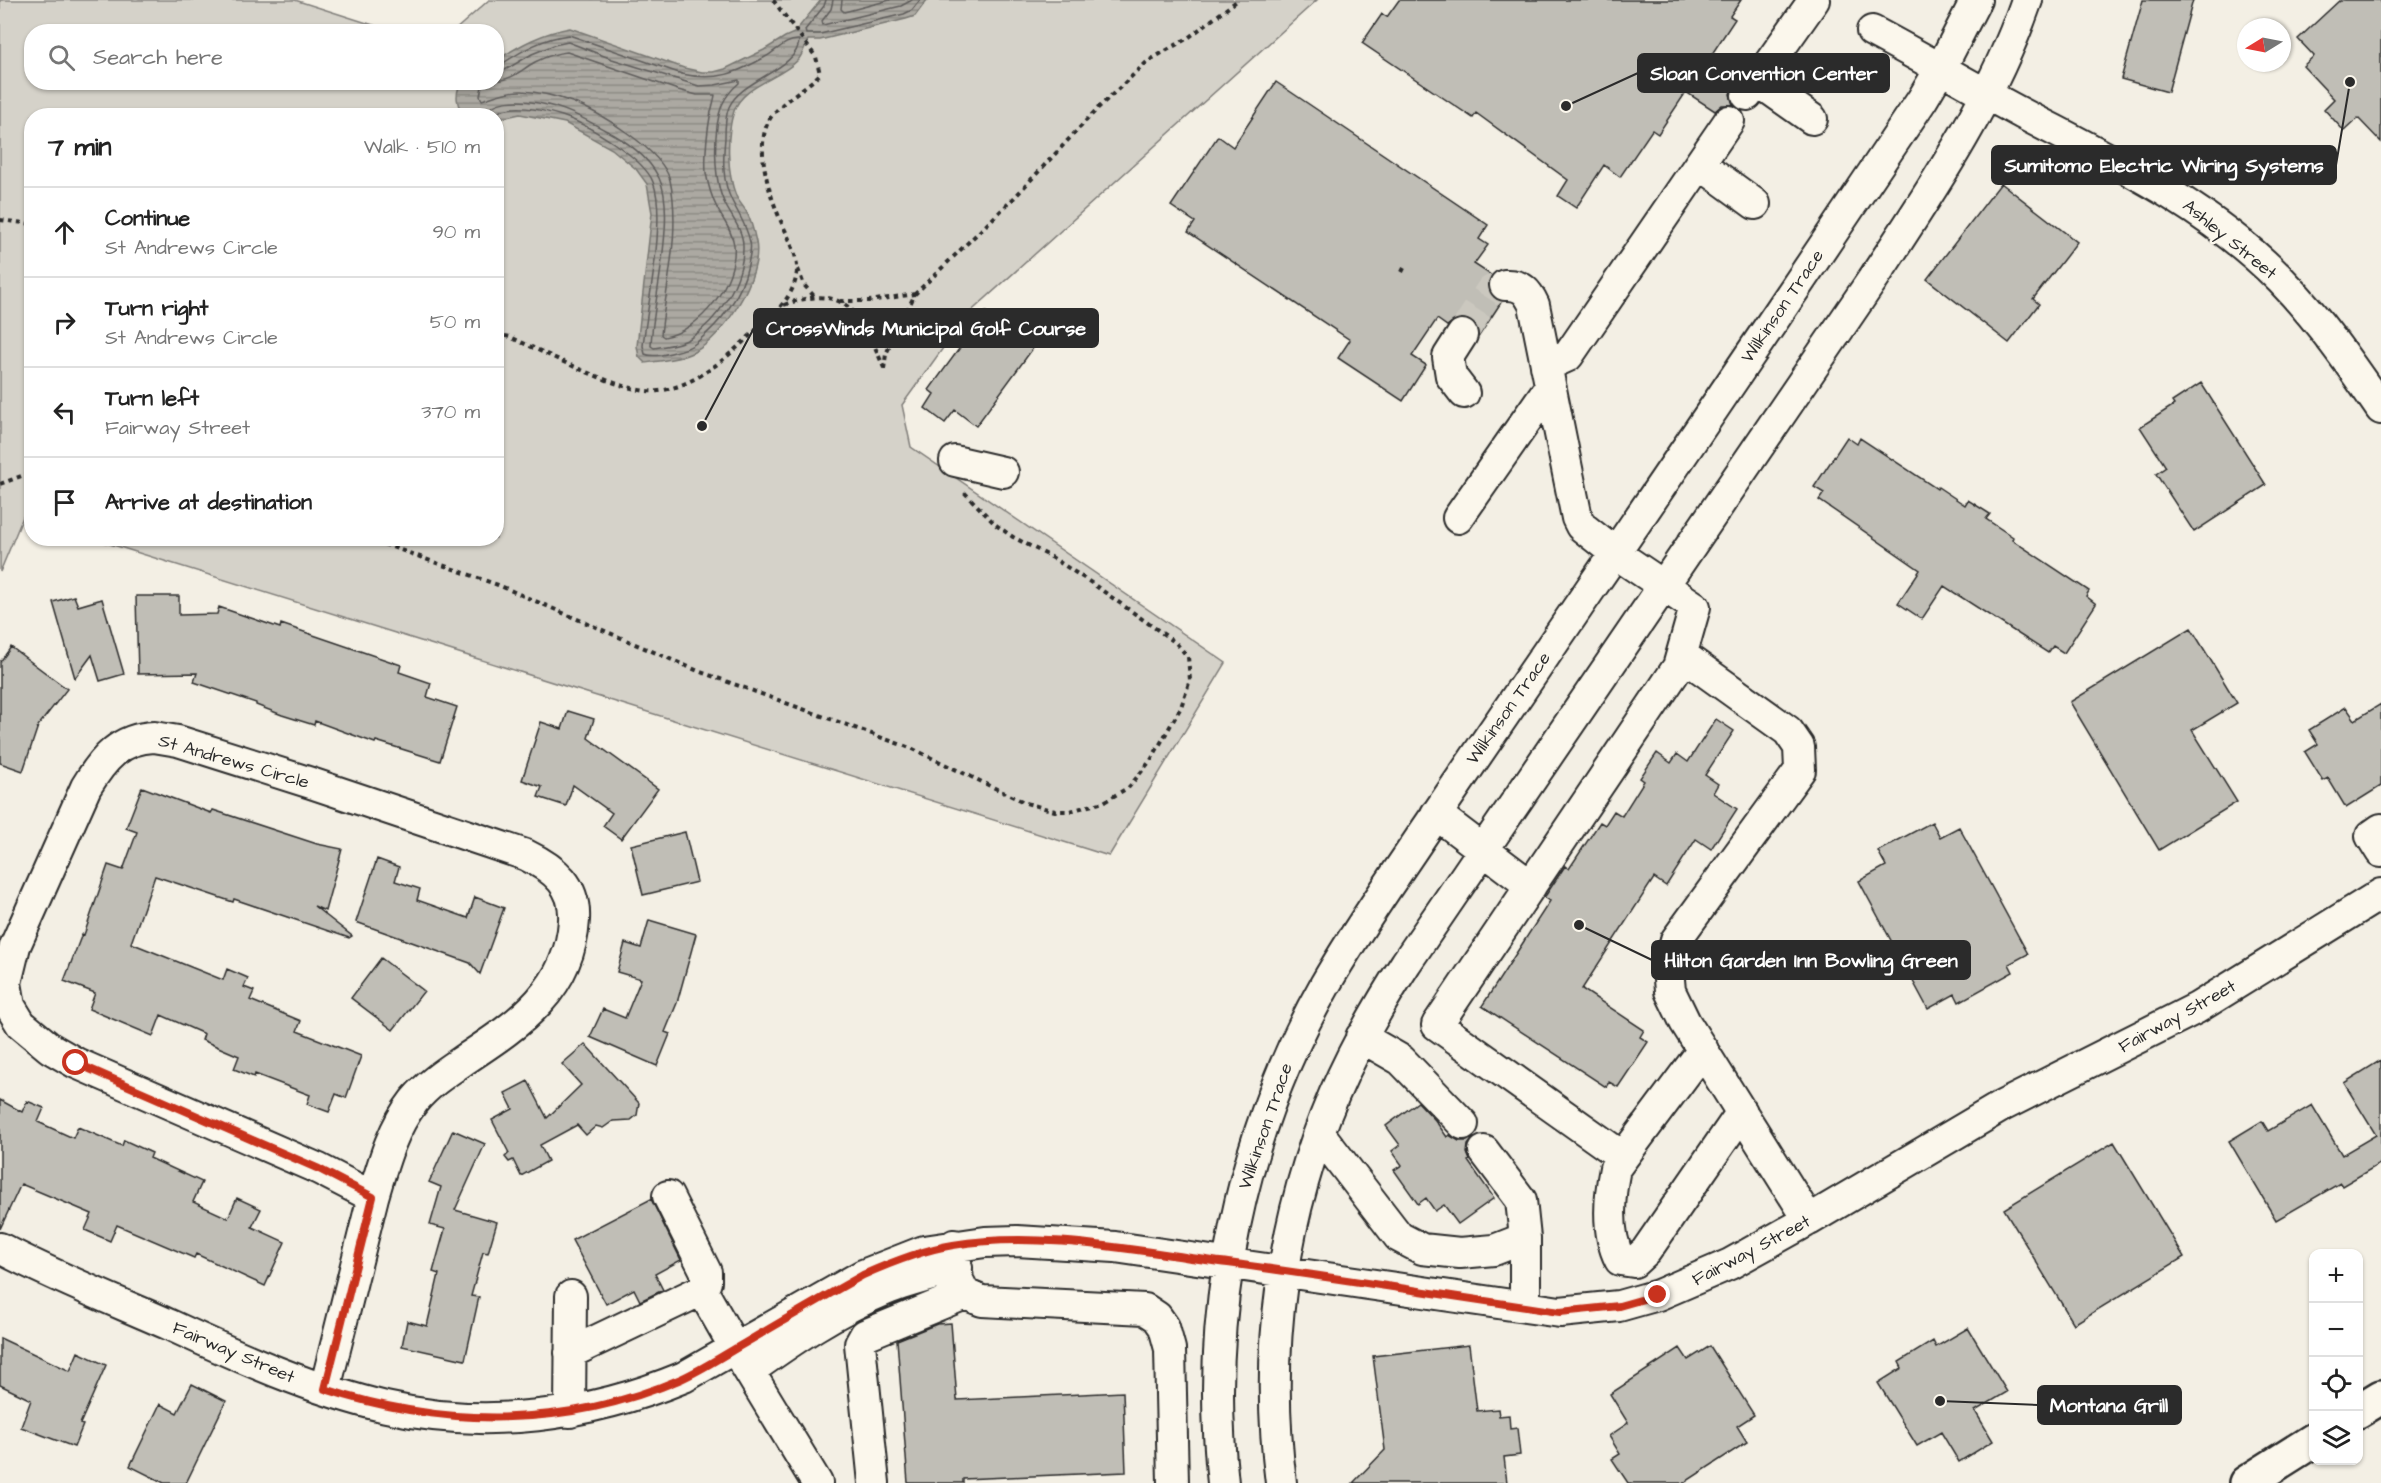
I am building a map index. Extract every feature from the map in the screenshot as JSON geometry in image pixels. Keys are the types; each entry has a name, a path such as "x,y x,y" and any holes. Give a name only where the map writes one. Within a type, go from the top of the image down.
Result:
{"main road":[{"path":"2363,1408 2381,1397"},
{"path":"2247,1483 2309,1443"}],"street":[{"path":"1812,119 1752,88 1814,0"},
{"name":"Wilkinson Trace","path":"1223,1483 1218,1387 1219,1340 1228,1263 1240,1197 1253,1151 1285,1064 1326,983 1436,814 1616,553 1922,100 1976,0"},
{"path":"1281,1483 1275,1397 1276,1331 1284,1270 1293,1221 1319,1133 1334,1094 1361,1037 1406,963 1875,276 1942,172 1987,94 2014,36 2027,0"},
{"name":"Ashley Street","path":"1872,31 2164,188 2234,238 2280,279 2314,316 2381,409"},
{"path":"1458,518 1544,395 1548,378 1568,356 1729,121"},
{"path":"1700,164 1755,204"},
{"path":"1505,285 1520,287 1527,291 1534,305 1577,518 1581,526 1663,587 1695,607 1678,667 1437,1025 1623,1157"},
{"path":"1462,335 1448,357 1451,376 1464,393"},
{"path":"959,462 1002,472"},
{"path":"1682,656 1788,731 1799,747 1800,770 1676,940 1668,968 1670,991 1685,1022 1809,1220"},
{"name":"St Andrews Circle","path":"325,1389 373,1197 398,1125 414,1100 436,1079 508,1031 529,1014 547,994 561,971 573,935 572,899 563,880 547,865 526,855 178,741 143,738 123,744 106,758 86,787 26,919 8,971 7,993 10,1006 29,1033 76,1063 319,1169 373,1197"},
{"path":"1436,814 1531,886"},
{"path":"2381,829 2371,836 2381,852"},
{"name":"Fairway Street","path":"0,1248 190,1335 325,1389 387,1408 453,1417 523,1417 570,1412 622,1400 684,1377 742,1360 863,1275 924,1251 958,1269 1017,1241 1082,1244 1284,1270 1560,1312 1619,1306 1658,1295 1730,1264 2002,1106 2197,1008 2381,894"},
{"path":"1361,1037 1401,1060 1463,1125"},
{"path":"1703,1050 1615,1168 1610,1192 1612,1244 1620,1260 1634,1262 1646,1251 1742,1112"},
{"path":"1319,1133 1399,1237 1422,1248 1460,1252 1494,1250 1526,1238"},
{"path":"1484,1150 1521,1200 1526,1238 1525,1307"},
{"path":"570,1353 702,1290 706,1282 706,1272 668,1196"},
{"path":"874,1483 860,1344 865,1335 958,1269 982,1300 1145,1310 1156,1317 1164,1327 1170,1349 1173,1483"},
{"path":"702,1290 817,1483"},
{"path":"570,1412 571,1296"}],"path":[{"path":"773,0 816,57 820,74 774,112 763,134 763,152 772,194 794,253 797,268 804,285 814,296"},
{"path":"840,301 851,309 874,342 884,369 886,354 915,294 1005,207 1098,108 1140,69 1149,61 1188,38 1238,0"},
{"path":"0,220 24,223"},
{"path":"504,336 618,384 639,390 658,391 697,377 712,368 780,306 794,286 797,268"},
{"path":"780,306 814,296 840,301 869,301 915,294"},
{"path":"389,546 498,585 698,671 914,749 1026,803 1055,811 1070,811 1104,802 1129,787 1151,760 1181,707 1190,680 1188,657 1176,643 1093,584 996,525 962,490 959,462"},
{"path":"0,484 24,475"}],"shaded area":[{"path":"0,0 295,0 370,24 24,24 24,90 504,90 504,24 462,24 489,0 1317,0 966,316 902,405 911,447 1226,663 1109,856 116,546 504,546 504,108 24,108 24,517 0,572"}],"water":[{"path":"821,0 927,0 915,16 820,40 808,40 798,60 753,88 739,102 731,121 729,165 736,196 748,215 756,242 757,256 747,288 729,320 706,344 683,356 645,363 639,357 637,346 652,213 647,184 636,169 612,149 565,123 520,114 504,117 504,108 460,108 458,90 504,90 504,55 532,40 570,28 684,68 702,72 725,69 794,33"}],"building":[{"path":"1399,0 1741,0 1730,16 1735,19 1704,66 1733,85 1730,94 1733,105 1722,105 1715,111 1686,92 1658,134 1652,130 1620,177 1604,165 1576,208 1558,196 1568,180 1476,113 1473,118 1362,43 1382,14 1387,17"},
{"path":"2143,0 2193,0 2168,92 2121,79"},
{"path":"2340,0 2381,0 2381,142 2358,118 2344,131 2324,109 2334,99 2303,66 2314,56 2298,39"},
{"path":"1276,82 1488,225 1479,239 1488,245 1474,264 1491,275 1488,284 1490,293 1496,300 1502,301 1479,336 1477,327 1471,320 1463,318 1455,320 1447,326 1437,319 1412,356 1426,365 1403,401 1338,358 1350,340 1188,232 1195,222 1171,206 1218,136 1233,147"},
{"path":"2001,183 2077,242 2033,299 2039,304 2009,343 1927,279"},
{"path":"986,312 1034,347 976,426 955,410 945,423 925,408 934,394 929,390"},
{"path":"2201,383 2266,485 2194,532 2156,474 2166,467 2140,427 2174,405 2172,402"},
{"path":"1847,437 1857,444 1860,438 1937,489 1938,487 1965,505 1968,500 1990,514 1986,519 2013,537 2012,540 2089,591 2086,596 2096,604 2064,653 2053,646 2048,653 1944,586 1922,619 1898,603 1920,570 1819,500 1824,493 1814,487"},
{"path":"74,596 78,606 102,599 124,674 100,681 92,655 75,678 53,602"},
{"path":"136,596 179,596 179,615 217,614 219,607 280,628 281,624 401,665 399,672 431,683 427,697 457,707 440,761 376,741 375,743 315,721 314,725 282,715 256,705 256,703 194,682 197,673 138,674"},
{"path":"2191,628 2237,703 2192,730 2237,802 2159,850 2070,702"},
{"path":"11,647 67,689 38,726 23,771 0,763 0,662"},
{"path":"2381,704 2381,786 2346,808 2328,778 2323,781 2305,752 2318,744 2309,730 2346,707 2355,720"},
{"path":"568,711 594,719 588,738 658,789 621,839 603,826 612,813 573,785 566,806 538,797 542,787 522,780 541,722 562,729"},
{"path":"1716,719 1734,731 1705,775 1718,784 1713,793 1737,809 1711,849 1696,839 1666,886 1654,878 1582,989 1644,1030 1640,1037 1648,1042 1618,1087 1609,1082 1606,1087 1482,1006 1550,901 1544,897 1565,866 1569,869 1600,822 1605,825 1614,811 1622,816 1644,781 1640,778 1657,753 1671,763 1677,754 1688,762"},
{"path":"142,787 211,813 213,810 317,844 342,849 325,911 314,906 352,936 349,938 234,899 233,902 155,876 131,943 223,980 227,969 248,978 244,987 254,991 250,1000 301,1021 297,1031 361,1056 346,1098 336,1094 329,1112 307,1104 310,1095 255,1074 254,1077 234,1069 239,1056 202,1040 204,1034 161,1015 153,1036 89,1009 95,993 64,981 82,934 84,935 108,865 123,870 137,832 126,828"},
{"path":"1932,822 1940,837 1959,827 2028,954 2009,964 2013,972 1959,1002 1955,994 1928,1009 1859,881 1886,866 1878,851"},
{"path":"685,832 697,882 643,895 631,845"},
{"path":"377,859 399,867 395,881 420,889 417,900 468,918 475,897 504,908 480,974 470,963 356,922"},
{"path":"649,920 696,934 677,1003 665,1032 670,1034 657,1066 590,1037 603,1009 625,1018 641,979 617,972 625,943 641,948"},
{"path":"381,958 424,991 393,1030 351,998"},
{"path":"585,1044 639,1103 637,1115 631,1120 613,1121 603,1128 596,1126 586,1135 577,1125 540,1145 548,1161 521,1176 513,1160 509,1162 505,1157 509,1153 492,1120 513,1109 505,1093 528,1081 547,1118 581,1085 562,1064"},
{"path":"2381,1060 2381,1163 2342,1186 2340,1183 2276,1220 2229,1141 2262,1121 2268,1131 2312,1105 2342,1155 2376,1135 2344,1083"},
{"path":"0,1100 22,1112 27,1101 44,1108 38,1122 73,1138 78,1127 122,1146 124,1140 152,1153 150,1158 202,1182 193,1202 228,1218 237,1198 261,1209 252,1227 285,1242 265,1286 196,1254 194,1258 117,1225 110,1241 85,1230 92,1214 21,1184 0,1229"},
{"path":"1418,1102 1447,1137 1449,1135 1459,1141 1467,1141 1474,1137 1468,1145 1467,1153 1470,1160 1468,1161 1494,1198 1458,1224 1444,1205 1435,1211 1426,1198 1418,1204 1394,1170 1402,1165 1392,1151 1400,1145 1386,1126"},
{"path":"453,1130 485,1144 455,1210 497,1222 488,1253 483,1252 471,1296 479,1297 465,1360 402,1346 407,1321 427,1326 439,1274 433,1272 445,1229 430,1225 441,1187 429,1182"},
{"path":"2114,1142 2184,1257 2074,1324 2004,1209"},
{"path":"651,1199 681,1260 655,1274 663,1290 640,1301 634,1289 606,1304 572,1240"},
{"path":"951,1323 957,1400 1123,1392 1126,1472 963,1479 963,1483 908,1483 897,1340 937,1324"},
{"path":"1968,1328 2007,1392 1975,1411 1993,1441 1959,1462 1941,1432 1917,1446 1878,1383 1902,1368 1899,1362 1933,1341 1936,1347"},
{"path":"0,1338 70,1371 78,1352 106,1365 80,1424 83,1425 74,1447 21,1427 31,1400 0,1385"},
{"path":"1469,1345 1477,1411 1498,1409 1499,1416 1509,1415 1510,1429 1517,1428 1520,1455 1504,1457 1507,1483 1353,1483 1385,1450 1373,1356"},
{"path":"1710,1346 1754,1415 1737,1426 1747,1442 1684,1483 1628,1483 1612,1459 1620,1454 1609,1436 1628,1423 1610,1394 1680,1348 1688,1360"},
{"path":"192,1384 226,1401 186,1483 164,1483 130,1466 160,1404 177,1413"}],"tunnel":[{"path":"1462,335 1490,291 1505,285"}],"place":[{"name":"Sumitomo Electric Wiring Systems","path":"2350,82"},
{"name":"Sloan Convention Center","path":"1566,106"},
{"name":"CrossWinds Municipal Golf Course","path":"702,426"},
{"name":"Hilton Garden Inn Bowling Green","path":"1579,925"},
{"name":"Montana Grill","path":"1940,1401"}],"route":[{"path":"76,1063 319,1169 373,1197 325,1389 387,1408 418,1413 453,1417 523,1417 557,1414 622,1400 684,1377 863,1275 894,1261 924,1251 985,1242 1017,1241 1115,1247 1560,1312 1619,1306 1658,1295"}]}
